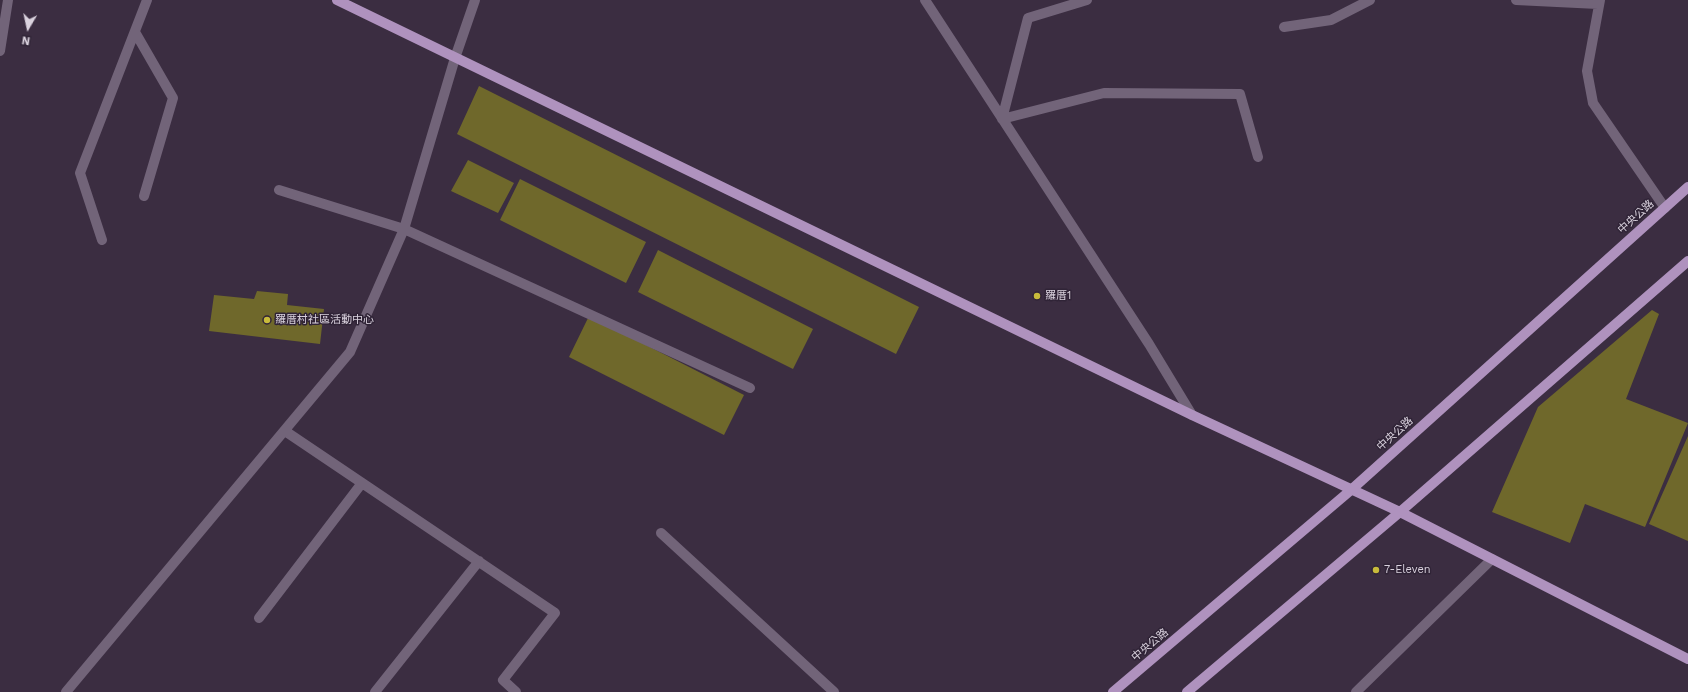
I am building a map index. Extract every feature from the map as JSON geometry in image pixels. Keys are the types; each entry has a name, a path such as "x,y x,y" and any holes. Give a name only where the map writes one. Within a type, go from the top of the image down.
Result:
{"main road":[{"path":"337,0 1192,415 1400,512 1688,659"},
{"name":"中央公路","path":"1113,692 1351,490 1688,188"},
{"path":"1187,692 1400,512 1688,261"}],"street":[{"path":"0,50 8,0"},
{"path":"102,240 80,173 147,0"},
{"path":"66,692 350,352 404,229 455,58 475,0"},
{"path":"925,0 1149,344 1192,415"},
{"path":"1002,119 1028,18 1087,0"},
{"path":"1284,27 1331,20 1370,0"},
{"path":"1516,0 1599,2 1587,71 1593,103 1665,208"},
{"path":"135,32 173,98 144,196"},
{"path":"1002,119 1104,93 1240,94 1258,157"},
{"path":"279,190 404,229 750,388"},
{"path":"285,431 555,612 503,680 516,692"},
{"path":"259,618 362,483"},
{"path":"662,533 834,692"},
{"path":"1356,692 1492,559"},
{"path":"375,692 479,561"}],"building":[{"path":"479,86 919,307 896,354 457,134"},
{"path":"468,160 514,183 498,213 451,191"},
{"path":"520,179 646,242 626,283 500,220"},
{"path":"658,250 813,329 793,369 638,292"},
{"name":"羅厝村社區活動中心","path":"257,291 288,294 287,305 324,309 320,344 209,331 214,295 254,299"},
{"path":"1652,310 1659,314 1626,399 1688,423 1645,527 1585,504 1570,543 1492,512 1538,407"},
{"path":"589,316 744,395 724,435 569,357"},
{"path":"1688,436 1688,541 1649,524"}],"place":[{"name":"羅厝1","path":"1037,296"},
{"name":"羅厝村社區活動中心","path":"267,320"},
{"name":"7-Eleven","path":"1376,570"}]}
